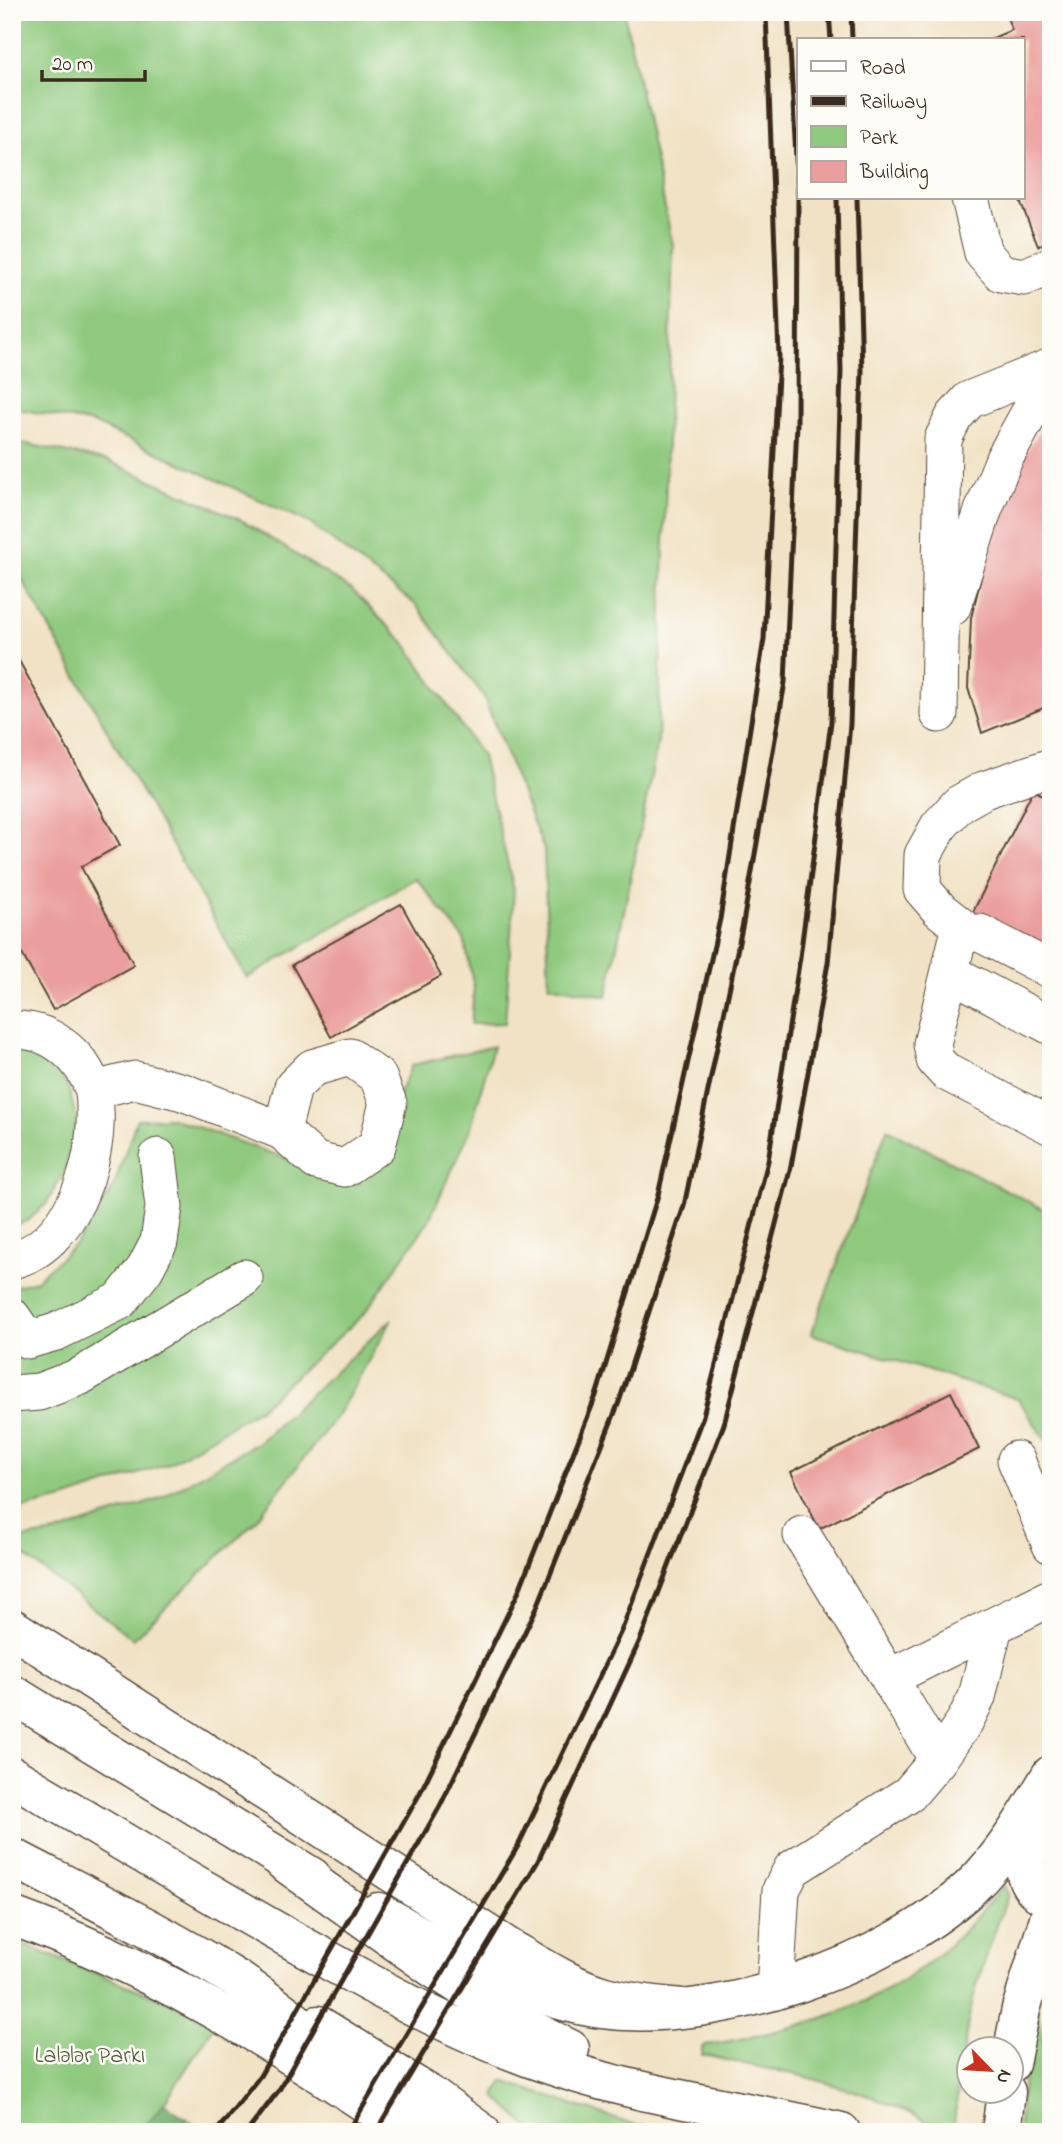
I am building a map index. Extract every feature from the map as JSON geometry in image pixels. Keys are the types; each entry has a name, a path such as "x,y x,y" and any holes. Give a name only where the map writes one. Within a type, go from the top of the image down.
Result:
{"main road":[{"path":"12,1629 537,1964 575,1985 602,1995 635,2003 682,2008"},
{"path":"14,1696 283,1861 463,1959 542,1993 600,2008 633,2011 682,2008 775,1991 870,1955 923,1924 971,1887 1007,1847 1050,1776"},
{"path":"12,1776 246,1915 430,2015 562,2069 661,2096 841,2132"},
{"path":"1050,1776 1025,1848 1025,1874 1033,1888 1051,1899"},
{"path":"12,1857 145,1926 363,2053 427,2093 481,2132"},
{"path":"283,1861 433,1968 524,2026 607,2066 719,2106"},
{"path":"1016,2036 1021,2009 1051,1912"},
{"path":"12,1916 114,1958 185,1992 286,2050 409,2132"},
{"path":"237,1980 342,2059 420,2132"},
{"path":"1001,2132 1004,2106"}],"lane":[{"path":"970,200 983,253 1001,273 1024,277 1051,266"},
{"path":"939,715 943,439 954,417 969,400 1051,367"},
{"path":"940,641 983,511 1004,459 1051,374"},
{"path":"969,933 940,910 922,888 923,855 939,826 960,804 984,790 1051,767"},
{"path":"1051,970 980,933 969,933 957,942 932,1044 935,1060 946,1072 1051,1126"},
{"path":"951,973 1051,1026"},
{"path":"12,1030 26,1029 54,1039 79,1060 94,1090 96,1130 85,1182 70,1212 50,1240 12,1260"},
{"path":"94,1090 135,1080 183,1092 282,1131"},
{"path":"17,1334 56,1332 120,1301 145,1269 159,1242 164,1206 158,1157"},
{"path":"12,1394 39,1392 79,1377 244,1278"},
{"path":"1016,1461 1051,1545"},
{"path":"802,1535 938,1760"},
{"path":"889,1678 1050,1596"},
{"path":"775,1991 781,1890 792,1869 909,1794 938,1760 965,1721 976,1697 994,1626"}],"green space":[{"path":"12,12 624,12 673,246 658,741 607,996 549,985 544,850 483,695 416,605 308,522 93,423 12,408"},
{"path":"12,441 108,461 241,520 352,590 405,643 482,756 514,890 505,1023 471,1024 474,987 464,939 416,878 247,978 12,562"},
{"path":"493,1046 470,1131 428,1222 364,1314 260,1408 170,1463 64,1499 12,1511 12,1287 35,1281 77,1243 113,1188 137,1119 172,1118 358,1184 412,1065"},
{"path":"21,1048 49,1062 68,1086 77,1121 65,1171 46,1204 29,1220 12,1227 12,1050"},
{"path":"887,1129 1051,1213 1051,1448 1018,1399 811,1334"},
{"path":"392,1319 339,1413 255,1521 133,1639 12,1546 12,1540 56,1533 157,1500 260,1441"},
{"path":"1004,1885 1008,1895 983,1965 966,2036 954,2036 954,2106 956,2106 953,2132 946,2132 867,2095 807,2077 702,2055 702,2047 706,2045 775,2032 872,1998 931,1961 976,1918"},
{"name":"Lalələr Parkı","path":"12,1940 184,2008 214,2026 164,2103 141,2132 12,2132"},
{"path":"1037,2008 1051,2089 1051,2132 1018,2132 1021,2106 1024,2106 1024,2079"},
{"path":"503,2081 630,2124 676,2132 533,2132 495,2096"},
{"path":"164,2103 204,2132 141,2132"}],"building":[{"path":"1005,12 1051,12 1051,241 1038,246 1020,200 1024,200 1024,38 993,38 1012,30"},
{"path":"1051,412 1051,705 982,733 968,688 971,618 993,530 1015,470"},
{"path":"12,648 120,845 81,867 134,965 53,1010 12,936"},
{"path":"1033,790 1051,799 1051,952 972,914"},
{"path":"401,904 441,976 331,1037 292,965"},
{"path":"951,1392 979,1449 819,1529 791,1472"}],"railway":[{"path":"216,2132 260,2076 419,1795 518,1593 597,1393 658,1195 720,919 764,639 779,356 766,12"},
{"path":"788,12 797,176"},
{"path":"829,12 831,38"},
{"path":"851,12 852,38"},
{"path":"247,2132 279,2090 440,1806 538,1605 619,1402 684,1206 743,923 785,682 797,424 798,200"},
{"path":"348,2132 518,1846 622,1629 703,1416 768,1161 800,957 831,722 841,371 837,200"},
{"path":"376,2132 538,1861 641,1638 724,1424 791,1166 828,963 850,724 862,371 857,200"}]}
